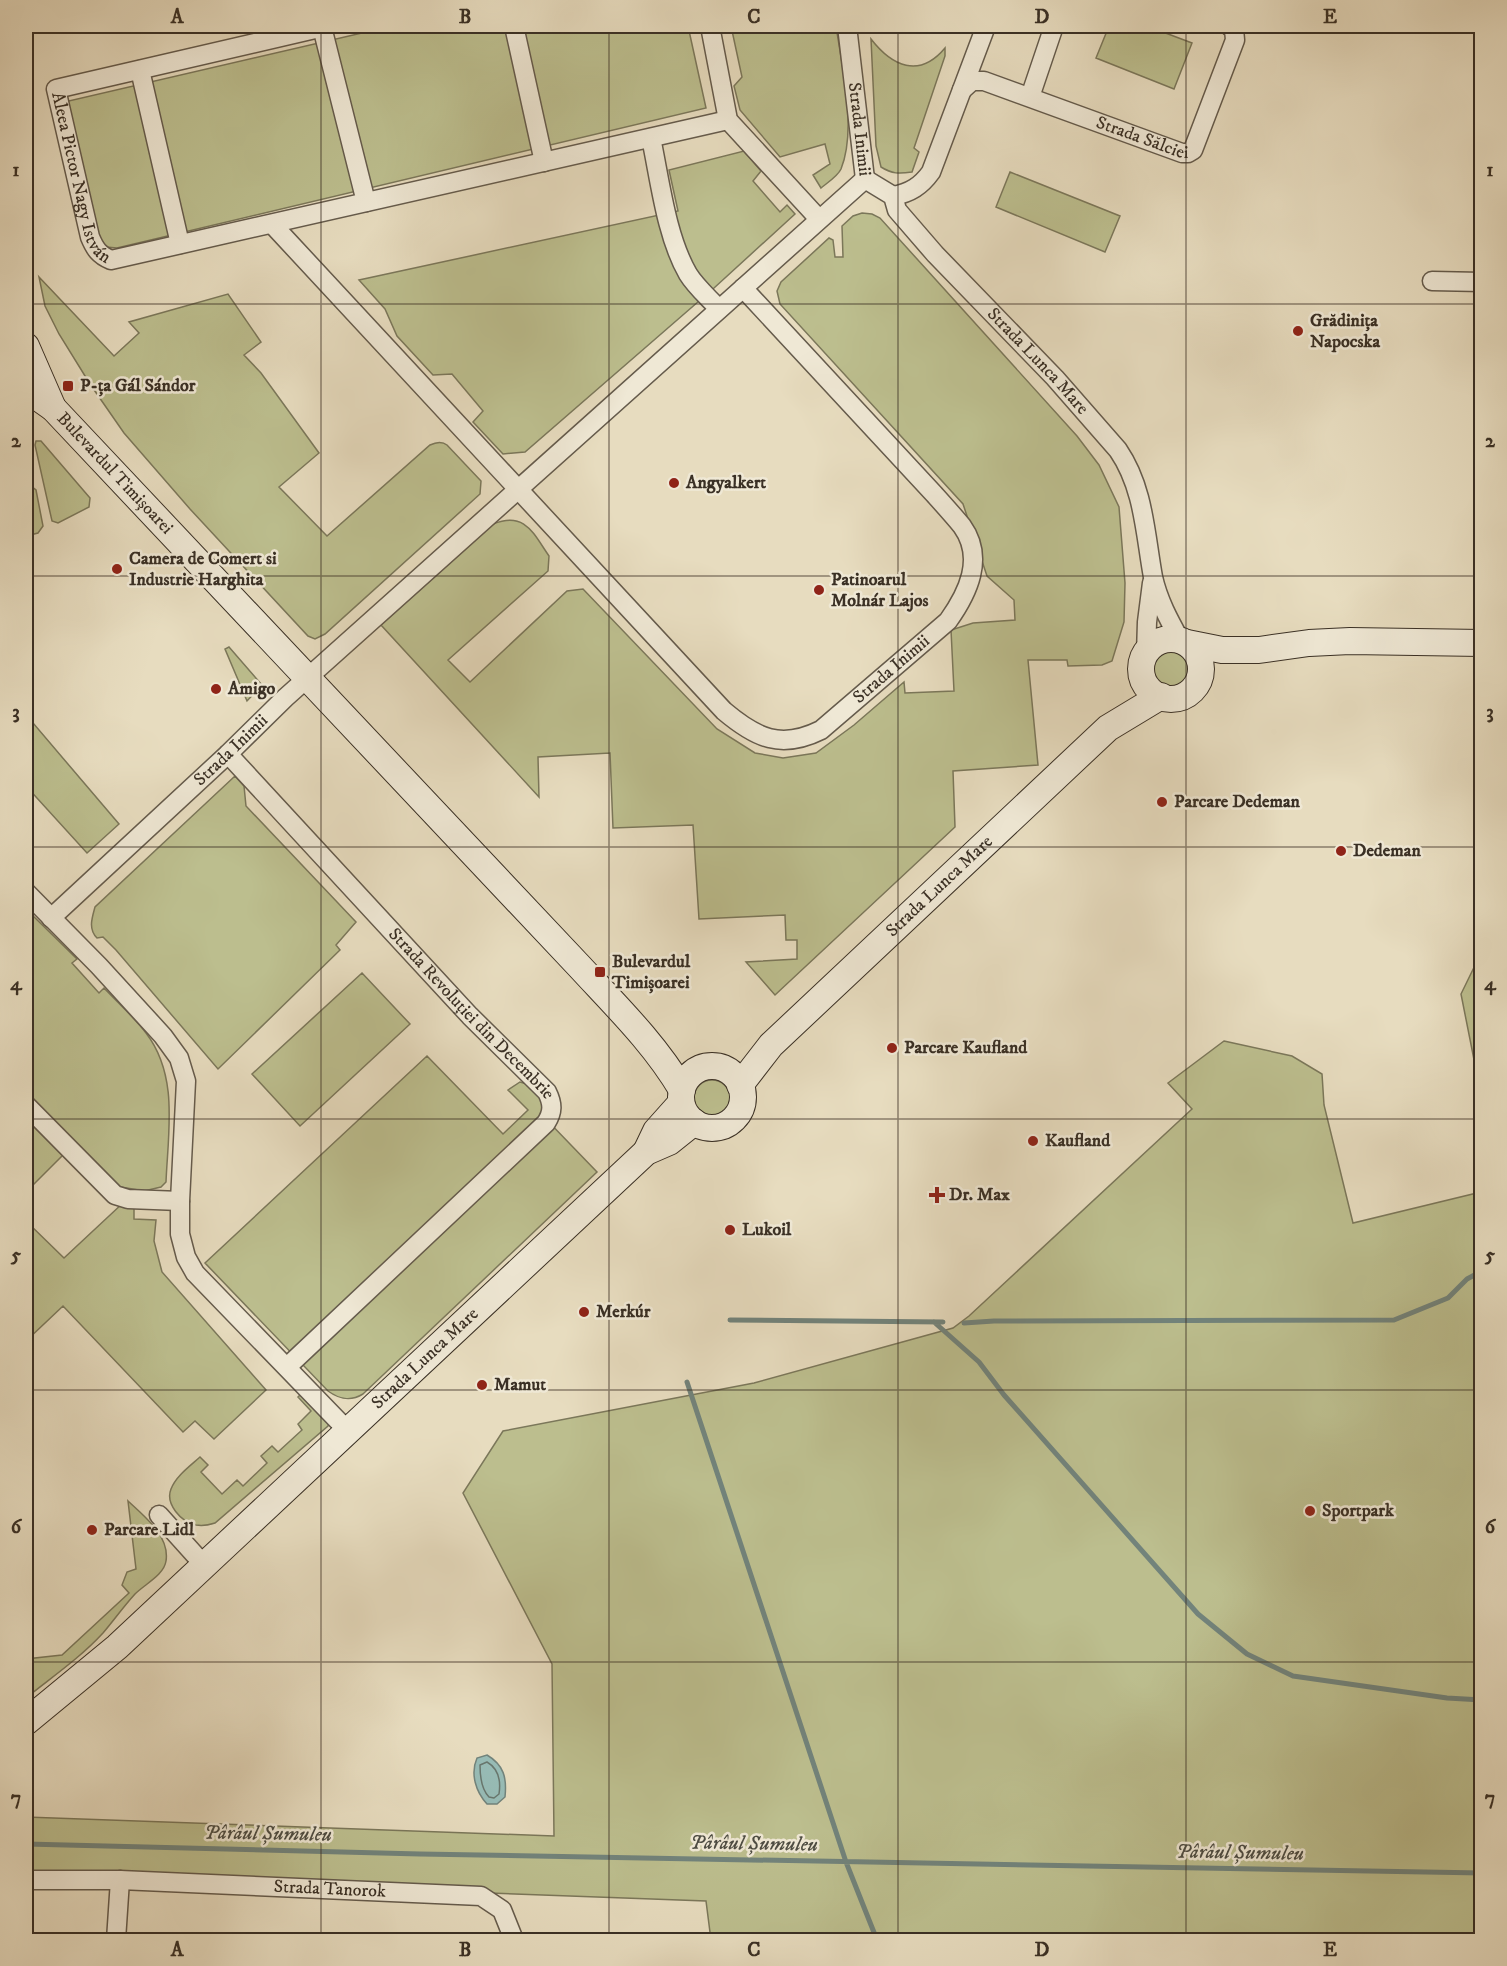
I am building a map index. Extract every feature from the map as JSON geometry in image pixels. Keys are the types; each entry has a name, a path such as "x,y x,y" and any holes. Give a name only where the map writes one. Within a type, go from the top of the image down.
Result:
{"main road":[{"name":"Bulevardul Timișoarei","path":"26,346 53,408"},
{"name":"Bulevardul Timișoarei","path":"26,389 53,408 645,1038 667,1067 686,1105"},
{"path":"1183,642 1194,650 1200,661 1201,674 1190,692 1169,698 1161,696 1147,686 1142,674 1144,660 1154,645 1161,641 1183,642 1222,650 1259,650 1309,643 1350,641 1482,643"},
{"path":"1197,683 1226,663 1259,650"},
{"name":"Strada Lunca Mare","path":"1108,728 1144,660"},
{"name":"Strada Lunca Mare","path":"724,1074 747,1055 771,1045 1108,728 1161,696"},
{"name":"Bulevardul Timișoarei","path":"645,1038 668,1052 724,1074"},
{"path":"724,1074 743,1099 742,1107 734,1120 714,1128 707,1128 686,1105 690,1076 724,1074"},
{"name":"Strada Lunca Mare","path":"26,1722 117,1647 646,1152 669,1142 686,1105"}],"street":[{"name":"Aleea Pictor Nagy István","path":"366,202 325,26 56,89 88,229 94,247 100,255 111,260 728,120"},
{"path":"514,26 544,162"},
{"path":"710,26 728,120 819,219"},
{"name":"Strada Inimii","path":"51,918 307,679 865,179 847,26"},
{"path":"865,179 893,196 906,194 918,187 931,172 986,26"},
{"path":"1030,97 1054,26"},
{"name":"Strada Sălciei","path":"962,90 972,81 978,80 1188,153 1193,150 1235,40 1234,29 1229,26"},
{"path":"140,70 180,244"},
{"path":"651,138 674,241 689,275 719,309"},
{"name":"Strada Lunca Mare","path":"893,196 897,210 903,218 1055,378 1122,456 1140,498 1153,579 1162,607 1183,642"},
{"path":"272,224 519,490"},
{"path":"1432,281 1482,282"},
{"name":"Strada Inimii","path":"519,490 724,711 737,722 767,738 789,741 821,730 948,621 963,598 973,570 970,543 961,525 743,288"},
{"name":"Strada Lunca Mare","path":"1144,660 1153,579"},
{"name":"Strada Revoluției din Decembrie","path":"228,754 470,1016 547,1092 552,1105 551,1114 546,1123 287,1366"},
{"path":"26,892 164,1036 182,1063 186,1081 180,1201 183,1248 195,1273 348,1431"},
{"path":"26,1105 115,1195 128,1199 180,1201"},
{"path":"159,1515 204,1565"},
{"name":"Strada Tanorok","path":"26,1880 120,1880 481,1896 502,1910 514,1941"},
{"path":"116,1941 120,1880"}],"green space":[{"path":"392,26 688,26 706,108 117,248 106,247 96,239 60,103"},
{"path":"731,26 836,26 847,98 848,136 840,172 821,188 813,175 830,164 825,144 780,157 740,110 734,86 742,77"},
{"path":"1109,26 1147,26 1192,43 1174,89 1096,58"},
{"path":"871,39 888,56 906,65 916,66 925,63 935,58 945,48 945,56 914,148 919,152 912,172 896,173 881,167 876,146"},
{"path":"744,151 761,171 753,181 780,212 787,205 795,214 714,288 525,452 503,454 473,422 483,411 452,374 433,375 397,336 385,309 359,280 678,211 669,170"},
{"path":"1010,172 1120,216 1105,252 996,207"},
{"path":"862,213 880,218 1077,436 1099,465 1119,507 1125,583 1124,622 1112,661 1102,665 1068,666 1067,660 1028,660 1038,765 953,771 955,827 775,995 746,962 797,959 797,940 786,940 785,915 699,919 693,825 613,828 610,753 538,757 539,797 381,625 493,524 513,520 527,526 538,539 549,556 548,571 448,660 470,682 567,591 583,589 717,729 755,753 783,758 816,753 854,725 904,682 905,693 954,691 951,630 973,623 1015,620 1014,600 987,576 963,504 780,304 777,291 781,282 829,238 833,240 835,257 843,257 842,226 853,216"},
{"path":"39,277 114,356 139,333 129,322 228,294 261,342 244,355 261,373 319,453 279,487 327,536 434,443 441,442 447,445 481,481 480,494 325,634 315,639 308,636 190,509 124,433 59,334 45,306"},
{"path":"36,441 41,441 90,498 89,507 58,523 52,521"},
{"path":"26,482 36,490 43,526 38,533 26,536"},
{"path":"229,647 262,685 247,701 225,649"},
{"path":"1172,651 1186,656 1191,670 1186,684 1172,689 1158,684 1153,670 1158,656"},
{"path":"26,707 28,707 33,723 119,824 87,853 26,786"},
{"path":"235,776 244,786 246,806 356,922 336,945 340,950 218,1069 116,950 103,937 97,938 94,935 92,923 95,907"},
{"path":"26,909 77,959 72,963 99,993 104,988 131,1016 146,1033 156,1050 163,1067 169,1105 166,1182 161,1187 144,1191 115,1186 26,1099"},
{"path":"1481,953 1481,1095 1461,994"},
{"path":"362,973 410,1024 300,1126 252,1074"},
{"path":"1224,1041 1292,1056 1322,1074 1324,1105 1353,1223 1481,1192 1481,1940 711,1940 706,1901 26,1876 26,1817 554,1836 552,1664 463,1493 503,1431 754,1383 953,1328 969,1316 1192,1109 1168,1083"},
{"path":"427,1056 503,1134 528,1110 508,1090 520,1082 527,1084 542,1098 542,1115 597,1172 363,1394 349,1399 340,1398 328,1391 205,1263"},
{"path":"712,1080 725,1085 730,1098 725,1111 712,1116 699,1111 694,1098 699,1085"},
{"path":"26,1115 63,1155 26,1192"},
{"path":"124,1202 134,1204 134,1219 156,1220 154,1241 162,1272 266,1390 214,1439 195,1421 183,1432 63,1306 26,1341 26,1221 64,1258"},
{"path":"303,1392 329,1423 328,1426 215,1523 196,1525 185,1520 176,1512 170,1501 173,1484 200,1457 208,1465 201,1472 222,1494 237,1480 243,1486 267,1463 261,1456 272,1446 278,1452 302,1430 298,1424 311,1411 298,1397"},
{"path":"128,1501 160,1535 166,1552 165,1566 158,1575 135,1594 94,1642 26,1698 26,1659 62,1655 129,1593 122,1585 127,1572 136,1569"}],"water":[{"path":"487,1755 501,1768 505,1778 505,1797 497,1804 487,1804 475,1783 474,1770 477,1758"}],"waterway":[{"path":"964,1323 1394,1320 1448,1298 1467,1279 1482,1271"},
{"path":"730,1320 943,1322"},
{"path":"934,1322 979,1362 1004,1395 1198,1614 1247,1654 1293,1676 1447,1698 1482,1700"},
{"path":"687,1382 846,1862 877,1940"},
{"name":"Pârâul Șumuleu","path":"26,1844 420,1854 1482,1873"}],"place":[{"name":"Grădiniţa Napocska","path":"1298,331"},
{"name":"P-ța Gál Sándor","path":"68,386"},
{"name":"Angyalkert","path":"674,483"},
{"name":"Camera de Comert si Industrie Harghita","path":"117,569"},
{"name":"Patinoarul Molnár Lajos","path":"819,590"},
{"name":"Amigo","path":"216,689"},
{"name":"Parcare Dedeman","path":"1162,802"},
{"name":"Dedeman","path":"1341,851"},
{"name":"Bulevardul Timișoarei","path":"600,972"},
{"name":"Parcare Kaufland","path":"892,1048"},
{"name":"Kaufland","path":"1033,1141"},
{"name":"Dr. Max","path":"937,1195"},
{"name":"Lukoil","path":"730,1230"},
{"name":"Merkúr","path":"584,1312"},
{"name":"Mamut","path":"482,1385"},
{"name":"Sportpark","path":"1310,1511"},
{"name":"Parcare Lidl","path":"92,1530"}]}
